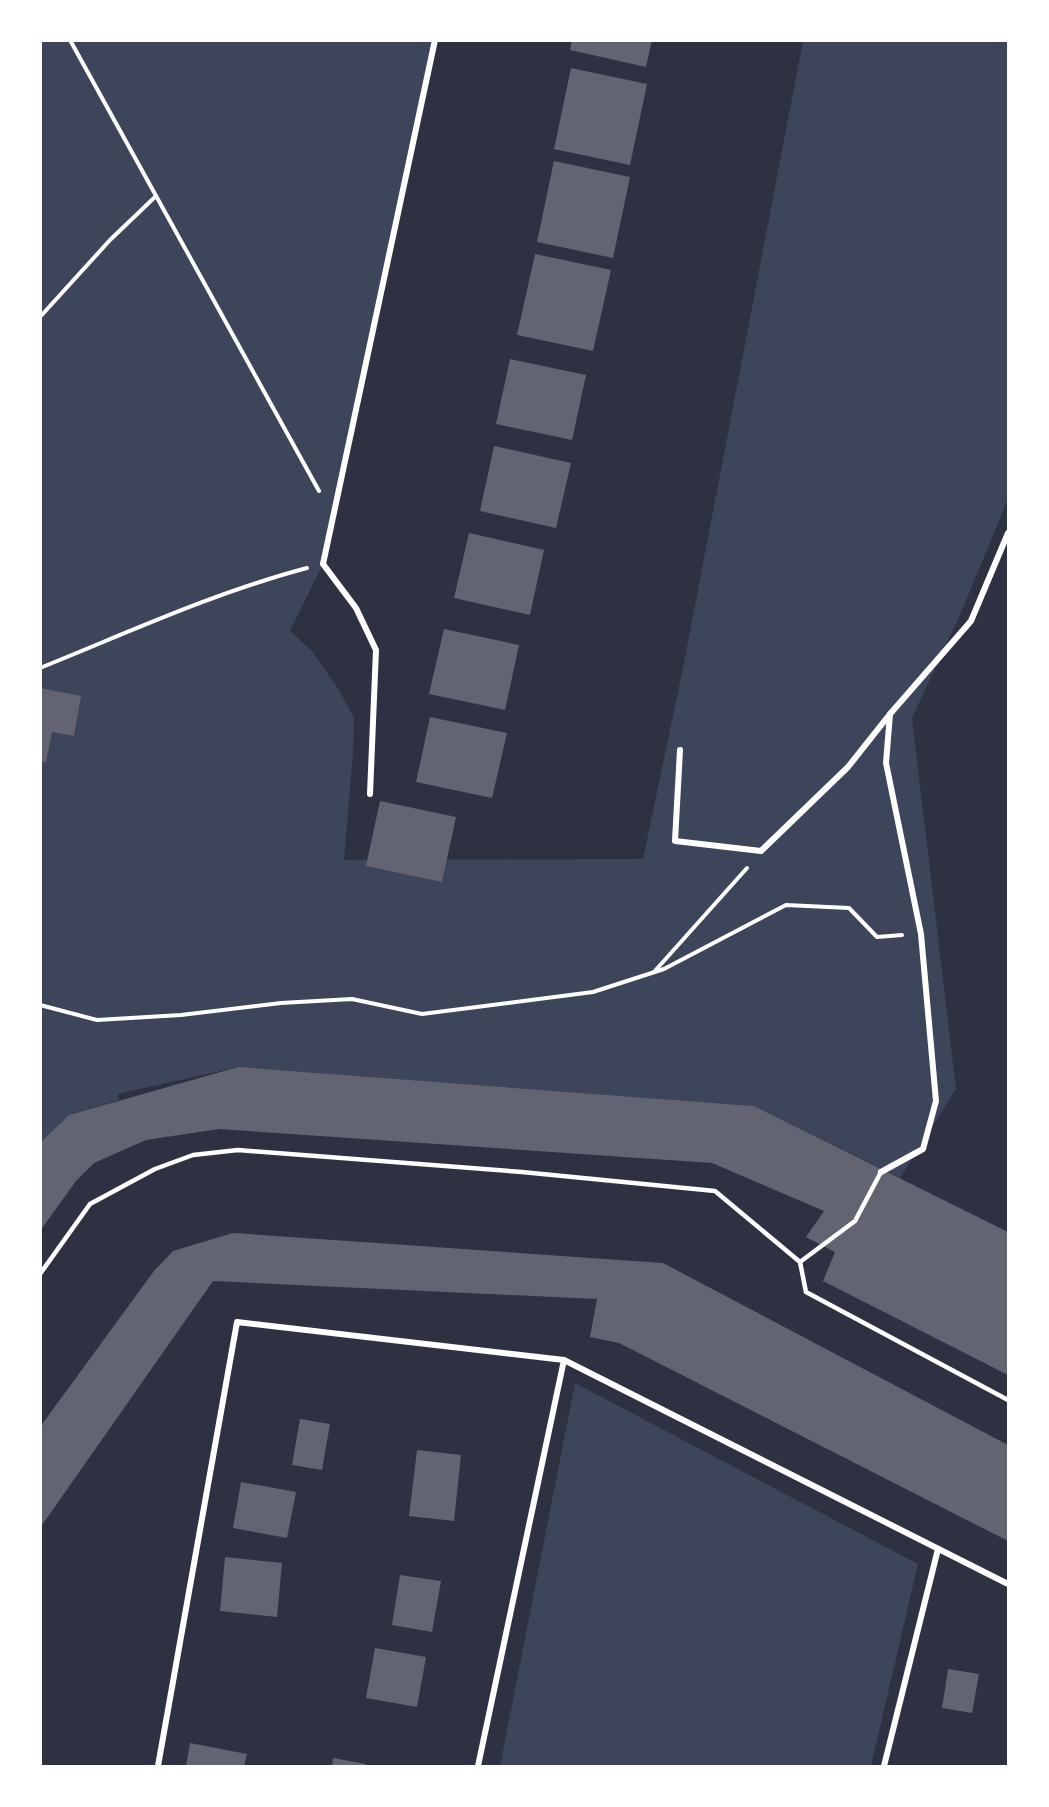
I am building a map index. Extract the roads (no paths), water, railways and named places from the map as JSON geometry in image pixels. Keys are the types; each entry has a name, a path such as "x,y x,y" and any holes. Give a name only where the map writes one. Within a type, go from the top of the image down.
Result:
{"street":[{"path":"370,794 376,650 356,608 322,564 435,40"},
{"path":"680,750 675,842 761,851 848,767 970,621 1008,533"},
{"path":"881,1172 923,1149 936,1101 921,934 886,763 890,714"},
{"path":"158,1767 237,1322 564,1360 1008,1584"},
{"path":"478,1767 564,1360"},
{"path":"884,1767 938,1549"}],"lane":[{"path":"40,1275 90,1204 154,1168 193,1155 238,1150 522,1172 715,1191 800,1262 806,1292 1008,1400"},
{"path":"800,1262 855,1221 881,1172"}]}
